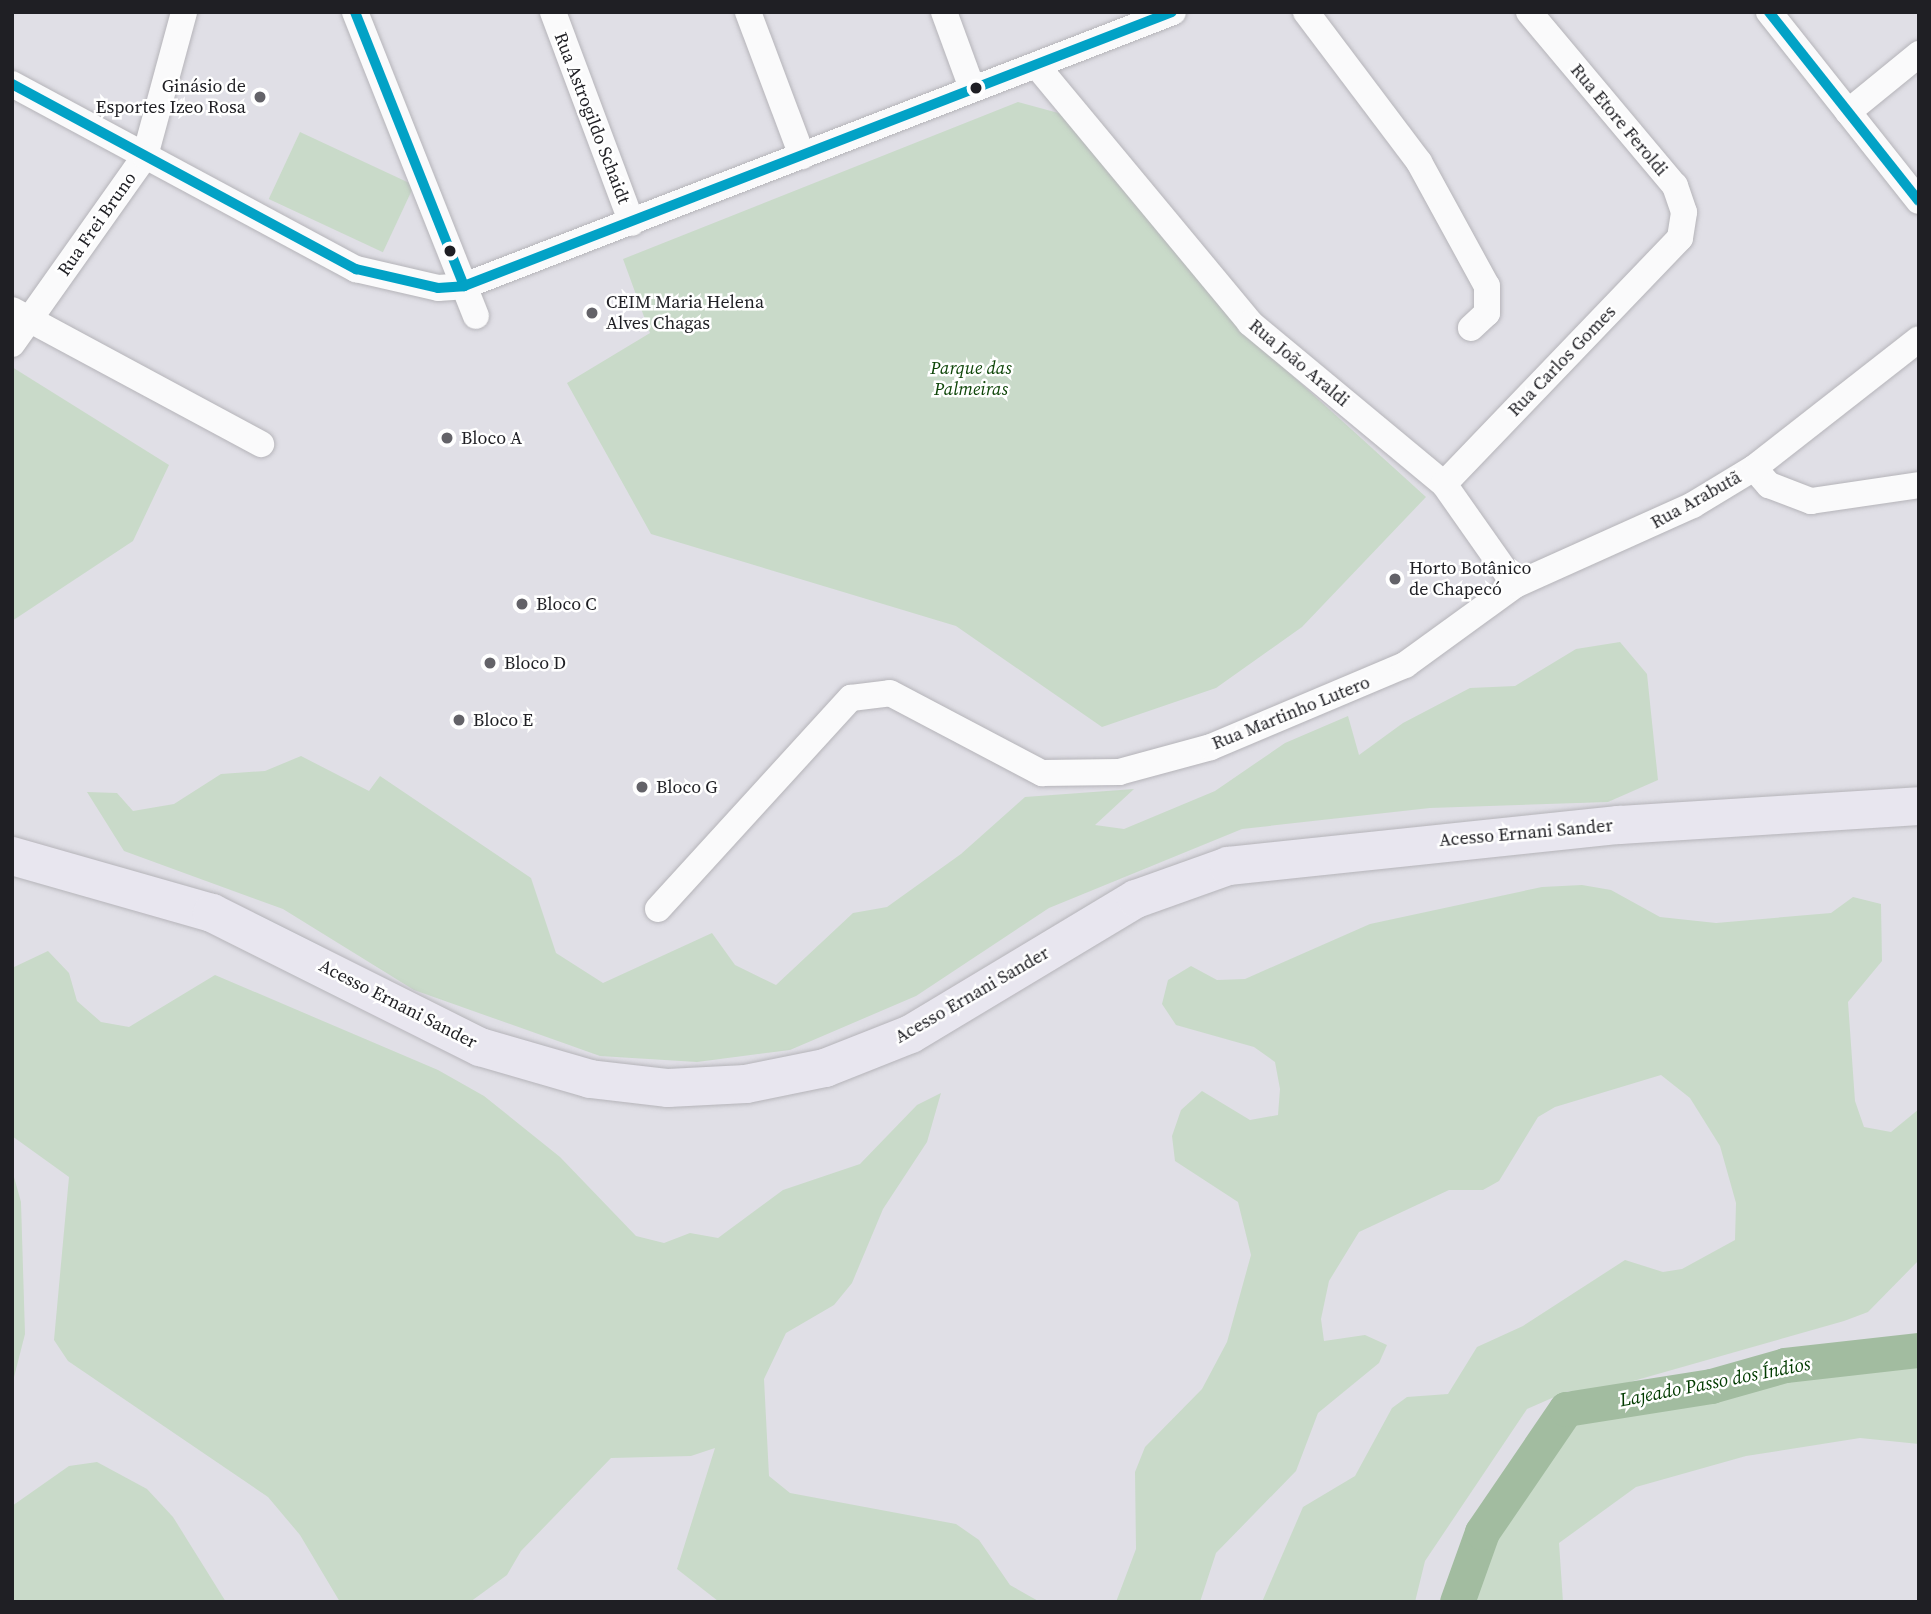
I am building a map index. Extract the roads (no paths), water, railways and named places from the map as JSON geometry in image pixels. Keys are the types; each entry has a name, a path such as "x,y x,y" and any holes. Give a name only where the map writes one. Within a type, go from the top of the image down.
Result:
{"highway":[{"name":"Acesso Ernani Sander","path":"12,856 212,913 480,1047 590,1079 668,1088 746,1084 825,1068 911,1034 1136,899 1228,866 1619,825 1919,806"}],"street":[{"name":"Rua Frei Bruno","path":"12,344 21,315 145,156 184,12"},
{"path":"355,12 444,295"},
{"name":"Rua Astrogildo Schaidt","path":"553,12 632,223"},
{"path":"748,12 802,156"},
{"path":"944,12 972,88"},
{"path":"444,295 972,88 1037,66 1144,17 1173,12"},
{"path":"1306,12 1419,162 1487,286 1487,313 1471,328"},
{"name":"Rua Etore Feroldi","path":"1529,12 1675,186 1684,212 1680,238"},
{"path":"1769,12 1919,201"},
{"path":"1849,112 1919,54"},
{"name":"Rua João Araldi","path":"1037,66 1250,323 1444,484 1515,585"},
{"path":"12,84 356,269 444,295 476,316"},
{"name":"Rua Carlos Gomes","path":"1444,484 1680,238"},
{"path":"21,315 261,444"},
{"path":"1754,468 1919,339"},
{"name":"Rua Arabutã","path":"1515,585 1645,529 1754,468 1769,485 1811,501 1919,485"},
{"name":"Rua Martinho Lutero","path":"658,909 851,698 890,693 1042,773 1119,772 1296,715 1405,665 1515,585"}],"waterway":[{"name":"Lajeado Passo dos Índios","path":"1457,1602 1482,1532 1566,1409 1711,1386 1785,1365 1919,1350"}],"place":[{"name":"Ginásio de Esportes Izeo Rosa","path":"260,97"},
{"name":"CEIM Maria Helena Alves Chagas","path":"592,313"},
{"name":"Bloco A","path":"447,438"},
{"name":"Horto Botânico de Chapecó","path":"1395,579"},
{"name":"Bloco C","path":"522,604"},
{"name":"Bloco D","path":"490,663"},
{"name":"Bloco E","path":"459,720"},
{"name":"Bloco G","path":"642,787"}],"park label":[{"name":"Parque das Palmeiras","path":"971,379"}]}
